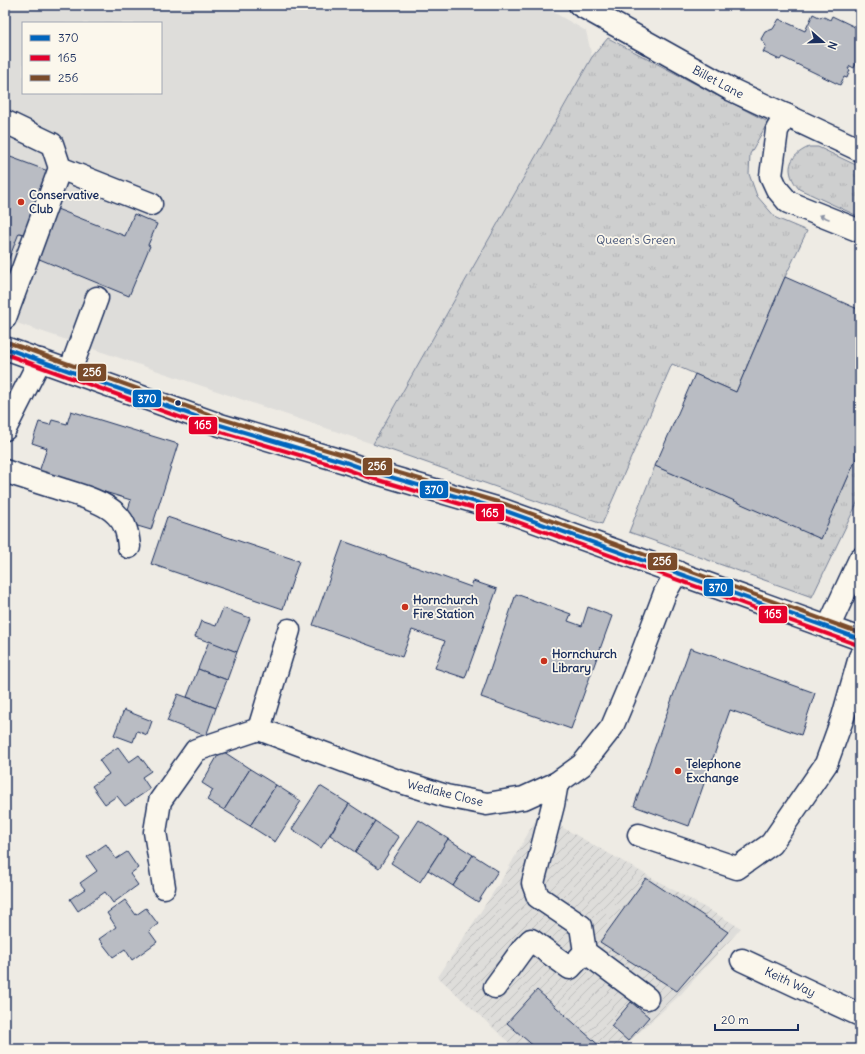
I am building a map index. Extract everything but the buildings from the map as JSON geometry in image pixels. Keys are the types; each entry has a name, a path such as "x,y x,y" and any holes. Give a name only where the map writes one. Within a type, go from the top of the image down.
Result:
{"street":[{"name":"Billet Lane","path":"580,5 732,90 860,150"},
{"path":"786,116 777,130 771,176 777,189 788,202 860,231"},
{"path":"5,318 60,168 52,144 6,122"},
{"path":"60,168 151,204"},
{"path":"70,371 97,298"},
{"path":"5,348 220,425 503,510 860,639"},
{"path":"5,429 40,360"},
{"path":"5,471 83,497 110,509 117,514 125,526 129,547"},
{"path":"828,628 860,559"},
{"name":"Wedlake Close","path":"259,729 394,780 446,796 488,804 524,798 556,783 582,765 612,728 665,593 677,572"},
{"path":"164,887 155,832 160,801 196,750 259,729 289,630"},
{"path":"639,835 737,868 771,844 826,764 860,657"},
{"path":"556,783 553,805 532,883 538,897 581,926 585,952 647,998"},
{"path":"495,986 531,940 570,968 585,952"},
{"name":"Keith Way","path":"742,960 860,1015"}],"shaded area":[{"path":"5,5 541,5 586,31 592,57 373,444 5,319"},
{"path":"567,795 560,826 741,928 681,994 621,1049 516,1049 438,977 504,876 540,812"}],"green space":[{"name":"Queen's Green","path":"608,38 768,122 750,154 749,174 757,196 776,218 807,231 785,277 736,392 672,364 602,524 373,444 592,57"},
{"path":"809,147 818,147 860,167 860,217 799,189 791,176 790,165 796,155"},
{"path":"860,450 860,497 812,597 629,532 655,466 821,538"}],"transit line":[{"name":"256","path":"7,342 222,419 505,504 860,633"},
{"name":"370","path":"5,348 220,425 503,510 860,639"},
{"name":"165","path":"5,354 218,431 501,516 858,645"}],"place":[{"name":"Conservative Club","path":"21,202"},
{"name":"Hornchurch Fire Station","path":"405,607"},
{"name":"Hornchurch Library","path":"544,661"},
{"name":"Telephone Exchange","path":"678,771"}]}
